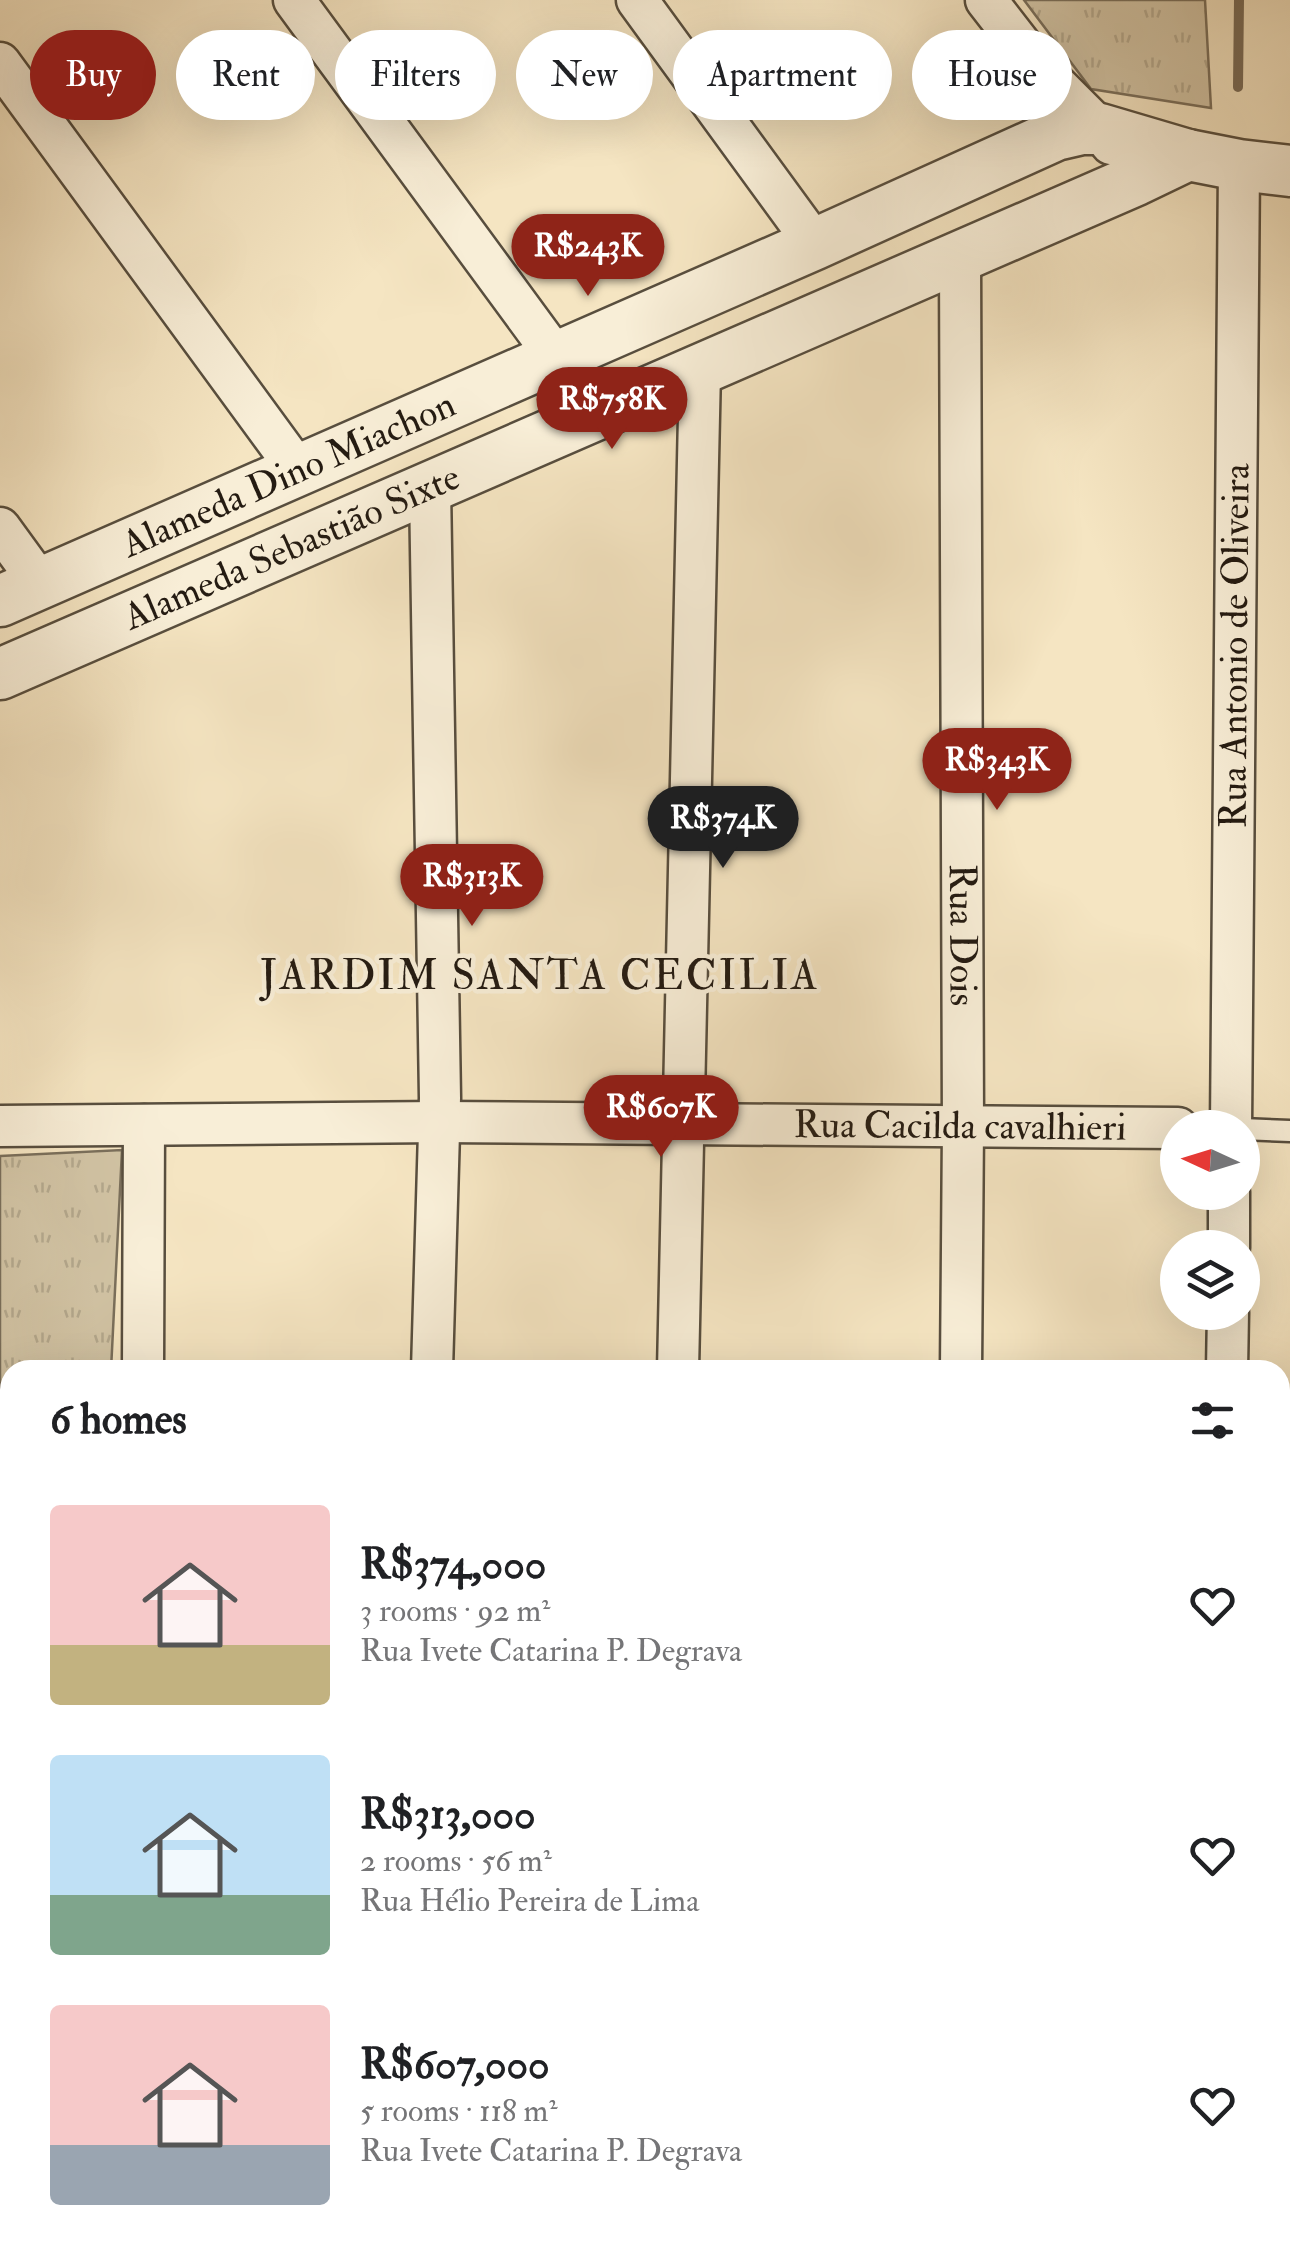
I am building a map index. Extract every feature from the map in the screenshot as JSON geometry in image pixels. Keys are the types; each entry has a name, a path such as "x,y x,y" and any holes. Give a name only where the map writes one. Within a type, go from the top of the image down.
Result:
{"street":[{"path":"294,0 556,357"},
{"path":"636,0 815,244"},
{"path":"986,0 1038,68 1100,129 1136,180"},
{"path":"0,63 298,470"},
{"name":"Alameda Dino Miachon","path":"20,592 1056,135 1100,129 1188,155 1290,171"},
{"name":"Alameda Sebastião Sixte","path":"0,674 1188,155"},
{"name":"Rua Antonio de Oliveira","path":"1231,1110 1239,165"},
{"name":"Rua Dois","path":"960,257 961,1360"},
{"path":"678,1360 700,370"},
{"path":"430,488 440,1122 432,1360"},
{"path":"0,528 20,592"},
{"path":"0,1107 144,1124"},
{"name":"Rua Cacilda cavalhieri","path":"144,1124 440,1122 1160,1128"},
{"path":"0,1126 144,1124"},
{"path":"143,1360 144,1124"},
{"path":"1227,1360 1228,1330"}],"lane":[{"path":"1260,1130 1290,1131"}],"green space":[{"path":"1024,0 1205,0 1211,108 1091,89 1072,64 1072,30 1047,30"},
{"path":"122,1150 112,1360 0,1360 0,1156"}],"waterway":[{"path":"1238,87 1239,0"}],"district":[{"name":"JARDIM SANTA CECILIA","path":"540,976"}]}
